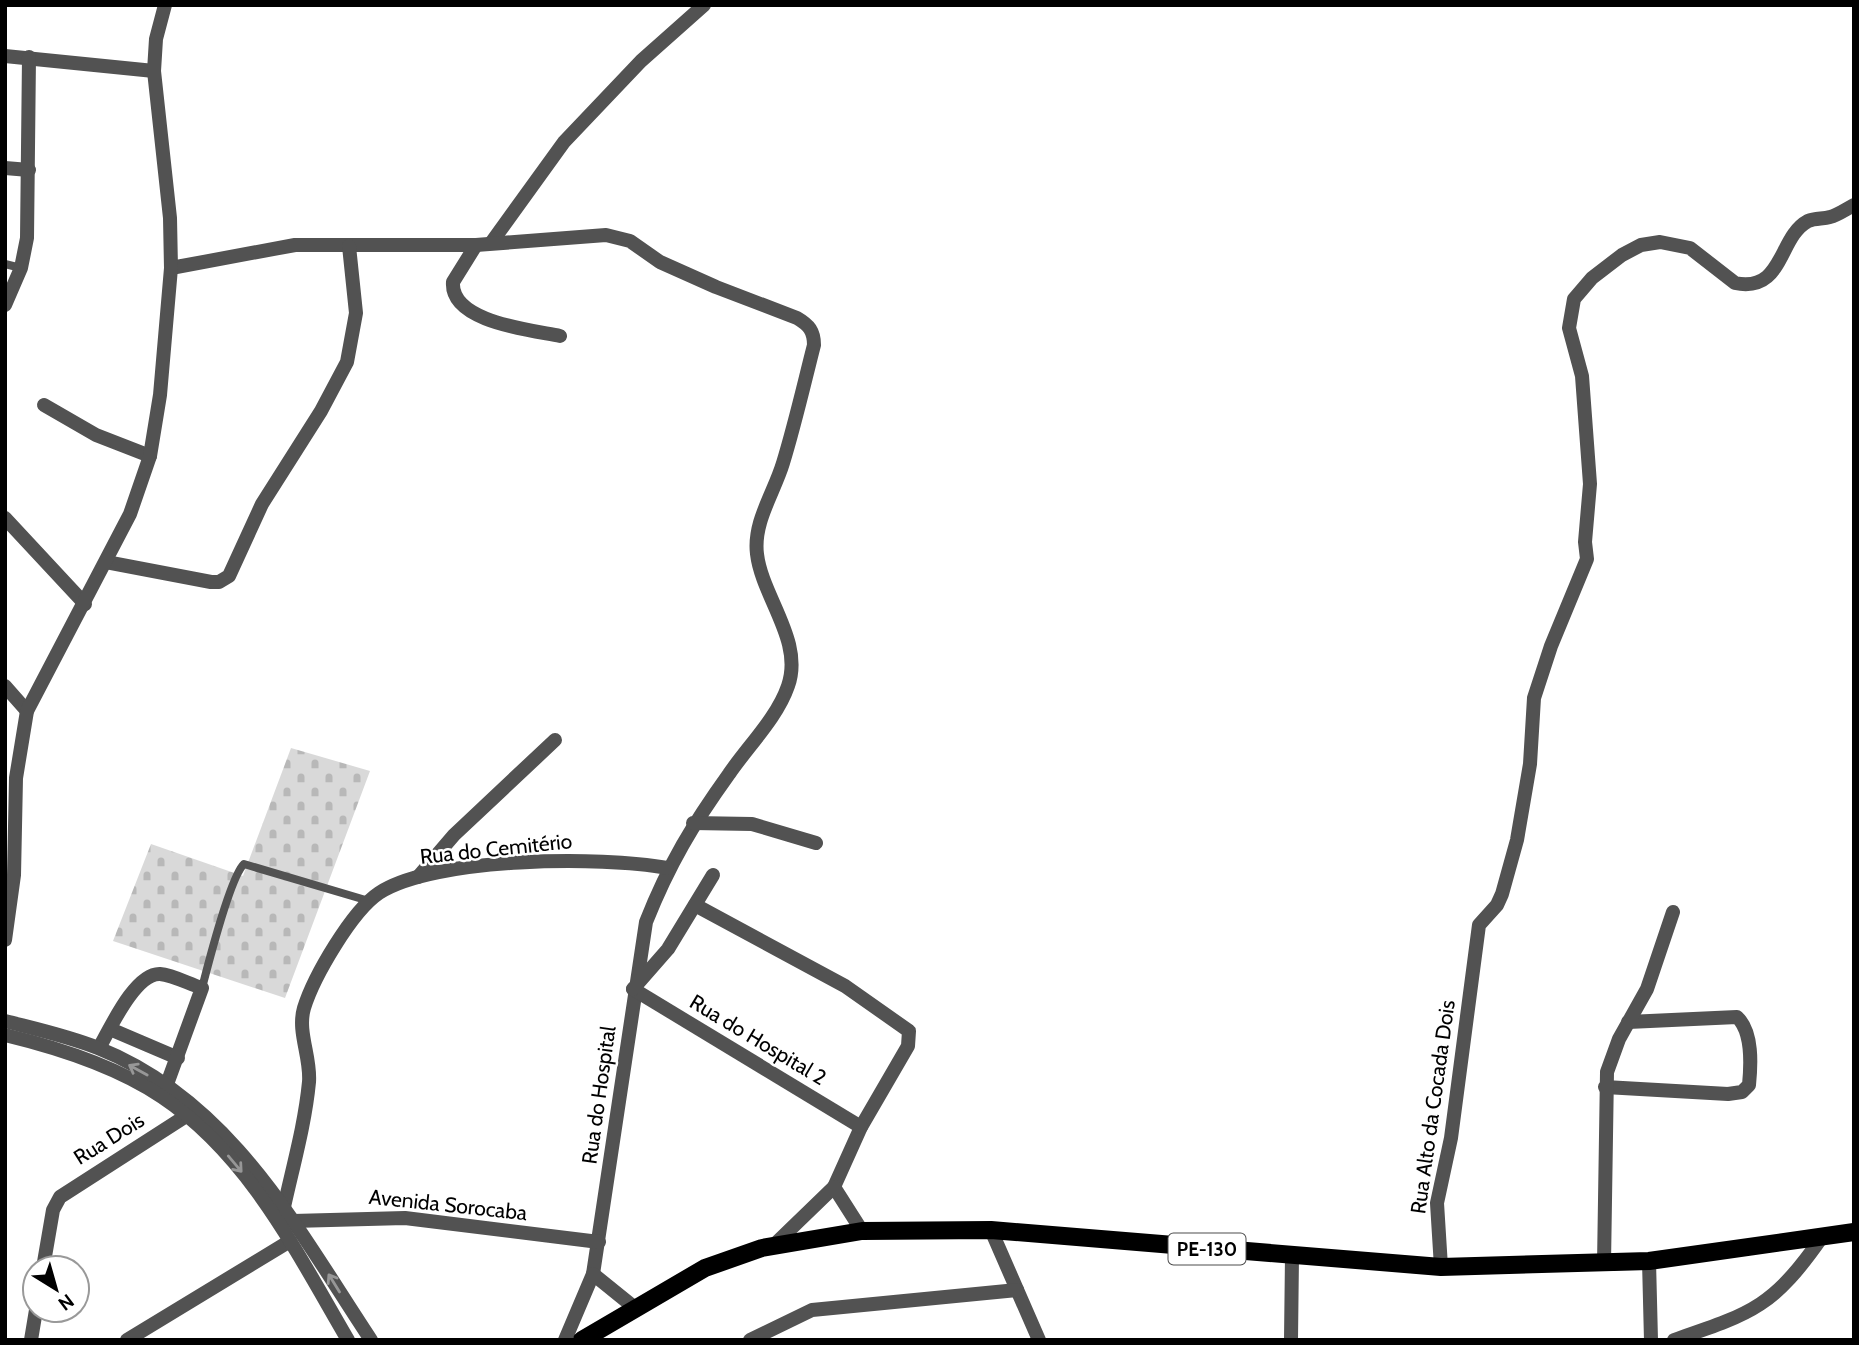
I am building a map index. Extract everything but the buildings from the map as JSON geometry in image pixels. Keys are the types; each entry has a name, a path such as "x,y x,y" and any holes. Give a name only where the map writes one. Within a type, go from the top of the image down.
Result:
{"main road":[{"name":"PE-130","path":"582,1340 705,1268 773,1246 862,1231 992,1230 1441,1267 1604,1265 1854,1232"}],"street":[{"path":"5,940 14,875 11,779 26,711 85,604 130,514 150,456 160,395 171,268 170,218 155,71 156,39 165,5"},
{"path":"171,268 295,245 491,243 550,160 641,61 704,5"},
{"path":"5,56 155,71"},
{"path":"5,305 22,268 27,238 29,57"},
{"path":"5,169 29,170"},
{"name":"Rua Alto da Cocada Dois","path":"1441,1267 1437,1203 1451,1138 1480,922 1500,901 1517,840 1530,764 1532,709 1537,686 1587,559 1585,542 1590,484 1583,376 1569,328 1574,299 1592,278 1622,255 1641,245 1660,242 1690,248 1735,283 1759,280 1774,271 1806,223 1835,215 1854,205"},
{"name":"Rua do Hospital","path":"491,243 607,235 620,238 642,248 660,262 716,288 797,318 809,326 814,345 783,464 762,516 756,548 760,569 789,647 790,678 768,720 693,823 667,868 646,922 633,989 628,1053 593,1274 565,1340"},
{"path":"476,245 453,282 459,302 469,311 493,321 560,336"},
{"path":"106,562 211,582 219,582 231,572 262,504 321,411 347,362 356,313 349,246"},
{"path":"44,405 96,435 150,456"},
{"path":"5,518 85,604"},
{"path":"5,687 26,711"},
{"path":"418,877 459,830 555,740"},
{"path":"693,823 752,824 816,843"},
{"name":"Rua do Cemitério","path":"284,1207 309,1082 302,1030 305,1007 327,962 369,901 387,889 418,877 562,860 613,860 667,868"},
{"path":"633,989 668,949 713,876"},
{"path":"695,905 845,986 903,1024 910,1039 899,1064 861,1127 834,1187 773,1246"},
{"path":"1604,1265 1605,1087 1611,1056 1647,989 1673,912"},
{"path":"99,1048 136,988 150,977 162,975 202,988 165,1092"},
{"name":"Rua do Hospital 2","path":"633,989 861,1127"},
{"path":"1605,1087 1728,1094 1742,1092 1749,1085 1748,1041 1745,1027 1737,1017 1628,1022"},
{"path":"5,1021 99,1048 234,1143 284,1207 371,1340"},
{"path":"110,1029 178,1058"},
{"path":"5,1034 89,1060 165,1092"},
{"path":"191,1111 234,1163 290,1241 348,1340"},
{"name":"Rua Dois","path":"46,1254 56,1202 77,1184 191,1111"},
{"path":"834,1187 862,1231"},
{"name":"Avenida Sorocaba","path":"293,1221 405,1218 598,1242"},
{"path":"992,1230 1039,1340"},
{"path":"1674,1340 1762,1305 1793,1279 1822,1237"},
{"path":"127,1340 290,1241"},
{"path":"1291,1340 1292,1255"},
{"path":"1649,1261 1651,1340"},
{"path":"593,1274 635,1308"},
{"path":"750,1340 812,1310 1017,1290"}],"lane":[{"path":"5,264 22,268"},
{"path":"202,988 228,900 239,870 244,864 369,901"}],"green space":[{"path":"291,748 370,771 285,998 113,941 151,844 243,876"}]}
